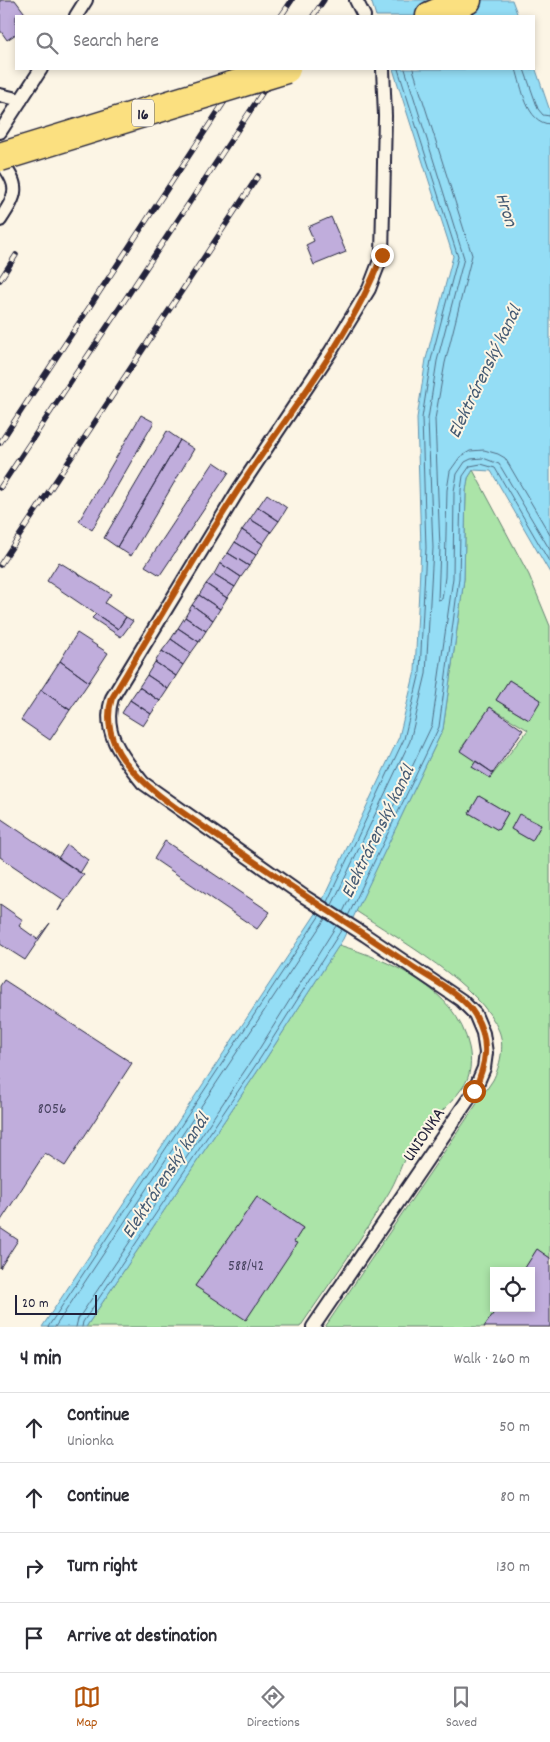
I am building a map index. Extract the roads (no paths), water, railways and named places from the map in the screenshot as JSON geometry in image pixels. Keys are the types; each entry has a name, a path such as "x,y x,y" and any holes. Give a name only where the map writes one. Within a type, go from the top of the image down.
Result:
{"main road":[{"path":"432,15 467,0"},
{"name":"16","path":"0,157 283,70"}],"lane":[{"path":"77,15 86,0"},
{"path":"356,0 364,15"},
{"path":"0,132 40,70"},
{"name":"UNIONKA","path":"313,1327 474,1091 484,1068 486,1053 483,1033 475,1014 461,1000 365,934 305,897 143,783 123,759 114,743 109,708 117,690 239,489 331,351 369,289 382,255 385,116 383,70"},
{"path":"0,95 21,100"},
{"path":"0,161 12,177 15,186 14,198 0,220"}],"water":[{"path":"371,0 512,0 518,15 376,15"},
{"path":"535,67 550,111 550,573 491,471 473,470 468,478 466,491 464,579 443,729 343,939 265,1060 86,1327 42,1327 317,912 399,737 415,671 421,548 417,418 426,359 453,256 393,70 535,70"}],"railway":[{"path":"282,15 292,0"},
{"path":"314,15 324,0"},
{"path":"0,443 245,70"},
{"path":"0,488 277,70"},
{"path":"0,565 258,176"},
{"path":"0,280 16,255"}],"water label":[{"name":"Hron","path":"508,209"},
{"name":"Elektrárenský kanál","path":"483,371"},
{"name":"Elektrárenský kanál","path":"376,831"},
{"name":"Elektrárenský kanál","path":"164,1175"}]}
